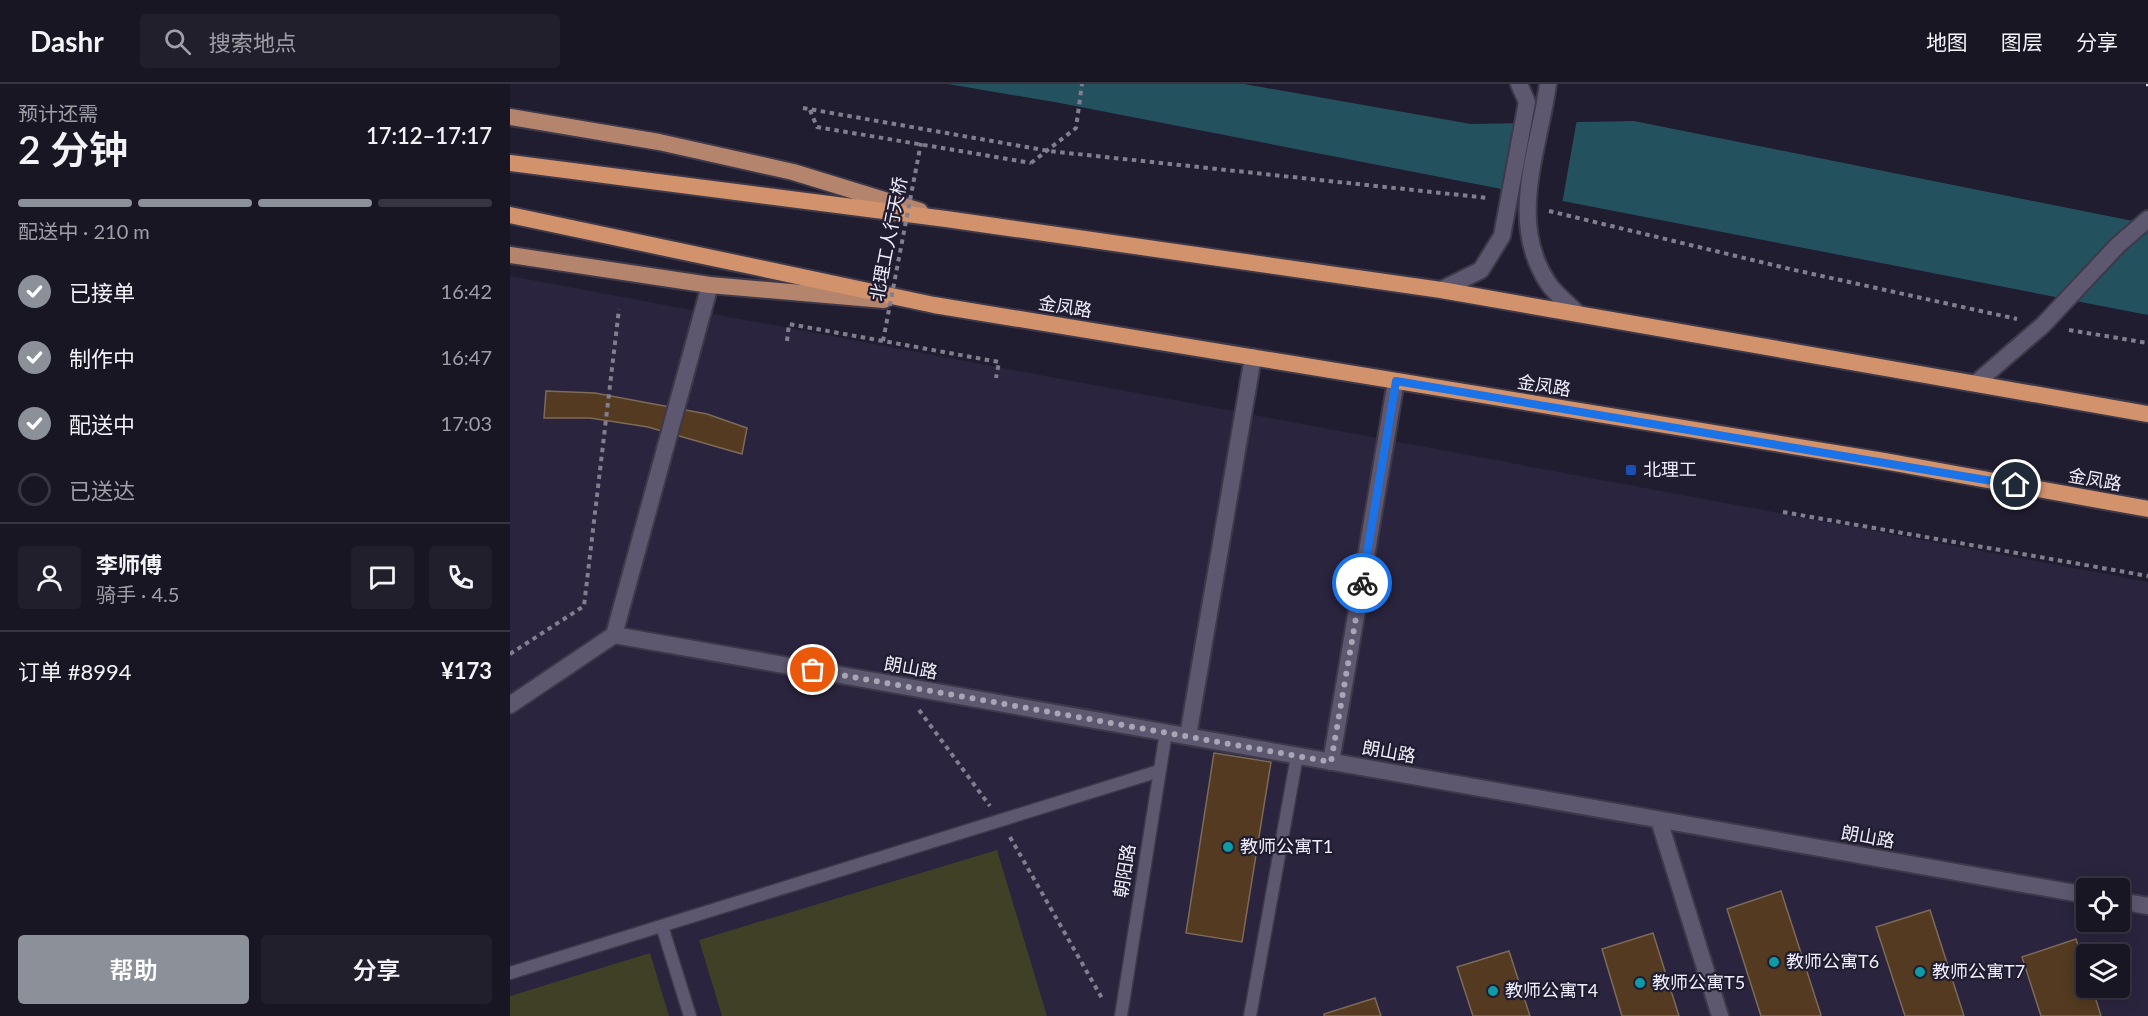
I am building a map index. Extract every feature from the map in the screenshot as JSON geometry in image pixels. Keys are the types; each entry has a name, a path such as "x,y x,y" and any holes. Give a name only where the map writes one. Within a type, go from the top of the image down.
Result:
{"highway":[{"path":"510,163 946,219 1441,290 1976,382 2148,414"},
{"name":"金凤路","path":"510,215 934,305 1884,461 2148,509"}],"main road":[{"path":"510,117 659,142 793,172 946,219"},
{"path":"510,255 710,285 934,305"}],"street":[{"path":"1519,84 1527,102 1518,200 1533,252 1548,283 1577,313"},
{"path":"1441,290 1481,270 1502,236 1518,200 1546,102 1548,84"},
{"path":"1976,382 2043,325 2117,246 2148,219"},
{"path":"510,705 614,635 710,285"},
{"path":"1188,736 1253,357"},
{"path":"1331,762 1396,381"},
{"name":"朗山路","path":"614,635 2076,893"},
{"path":"1659,820 1720,1016"},
{"path":"2130,903 2148,906"}],"lane":[{"name":"朝阳路","path":"1121,1016 1166,732"},
{"path":"1250,1016 1297,756"},
{"path":"510,973 1159,771"},
{"path":"662,926 690,1016"}],"path":[{"path":"810,109 817,127 1031,163 1076,128 1082,84"},
{"path":"803,108 1049,151 1492,198"},
{"name":"北理工人行天桥","path":"884,341 921,143"},
{"path":"1549,211 1790,269 2043,325 2148,344"},
{"path":"510,654 584,606 619,309"},
{"path":"787,341 789,324 999,362 996,378"},
{"path":"1784,512 2148,576"},
{"path":"901,686 1001,821 1107,1006"}],"shaded area":[{"path":"510,276 2148,582 2148,1016 510,1016"}],"green space":[{"path":"997,850 1047,1016 722,1016 699,940"},
{"path":"650,953 669,1016 510,1016 510,996"}],"water":[{"path":"948,84 1244,84 1471,124 1634,121 2148,224 2148,315 1060,103"}],"pier":[{"path":"1577,119 1562,204 1502,192 1514,121"}],"building":[{"path":"546,391 595,393 707,414 747,428 742,454 648,427 590,418 544,418"},
{"name":"教师公寓T1","path":"1214,753 1271,762 1242,942 1186,933"},
{"name":"教师公寓T6","path":"1781,891 1821,1015 1819,1016 1761,1016 1727,909"},
{"name":"教师公寓T7","path":"1930,910 1964,1016 1905,1016 1876,927"},
{"name":"教师公寓T5","path":"1653,933 1679,1016 1622,1016 1602,949"},
{"path":"2076,939 2076,998 2095,998 2101,1016 2041,1016 2022,957"},
{"name":"教师公寓T4","path":"1509,951 1530,1016 1473,1016 1457,967"},
{"path":"1375,998 1381,1016 1324,1016 1324,1014"}],"way so far":[{"path":"813,670 1331,762 1362,583"}],"place":[{"name":"北理工","path":"1631,470"},
{"name":"教师公寓T1","path":"1228,847"},
{"name":"教师公寓T6","path":"1774,962"},
{"name":"教师公寓T7","path":"1920,972"},
{"name":"教师公寓T5","path":"1640,983"},
{"name":"教师公寓T4","path":"1493,991"}],"route":[{"path":"1362,583 1396,381 1884,461 2016,485"}]}
